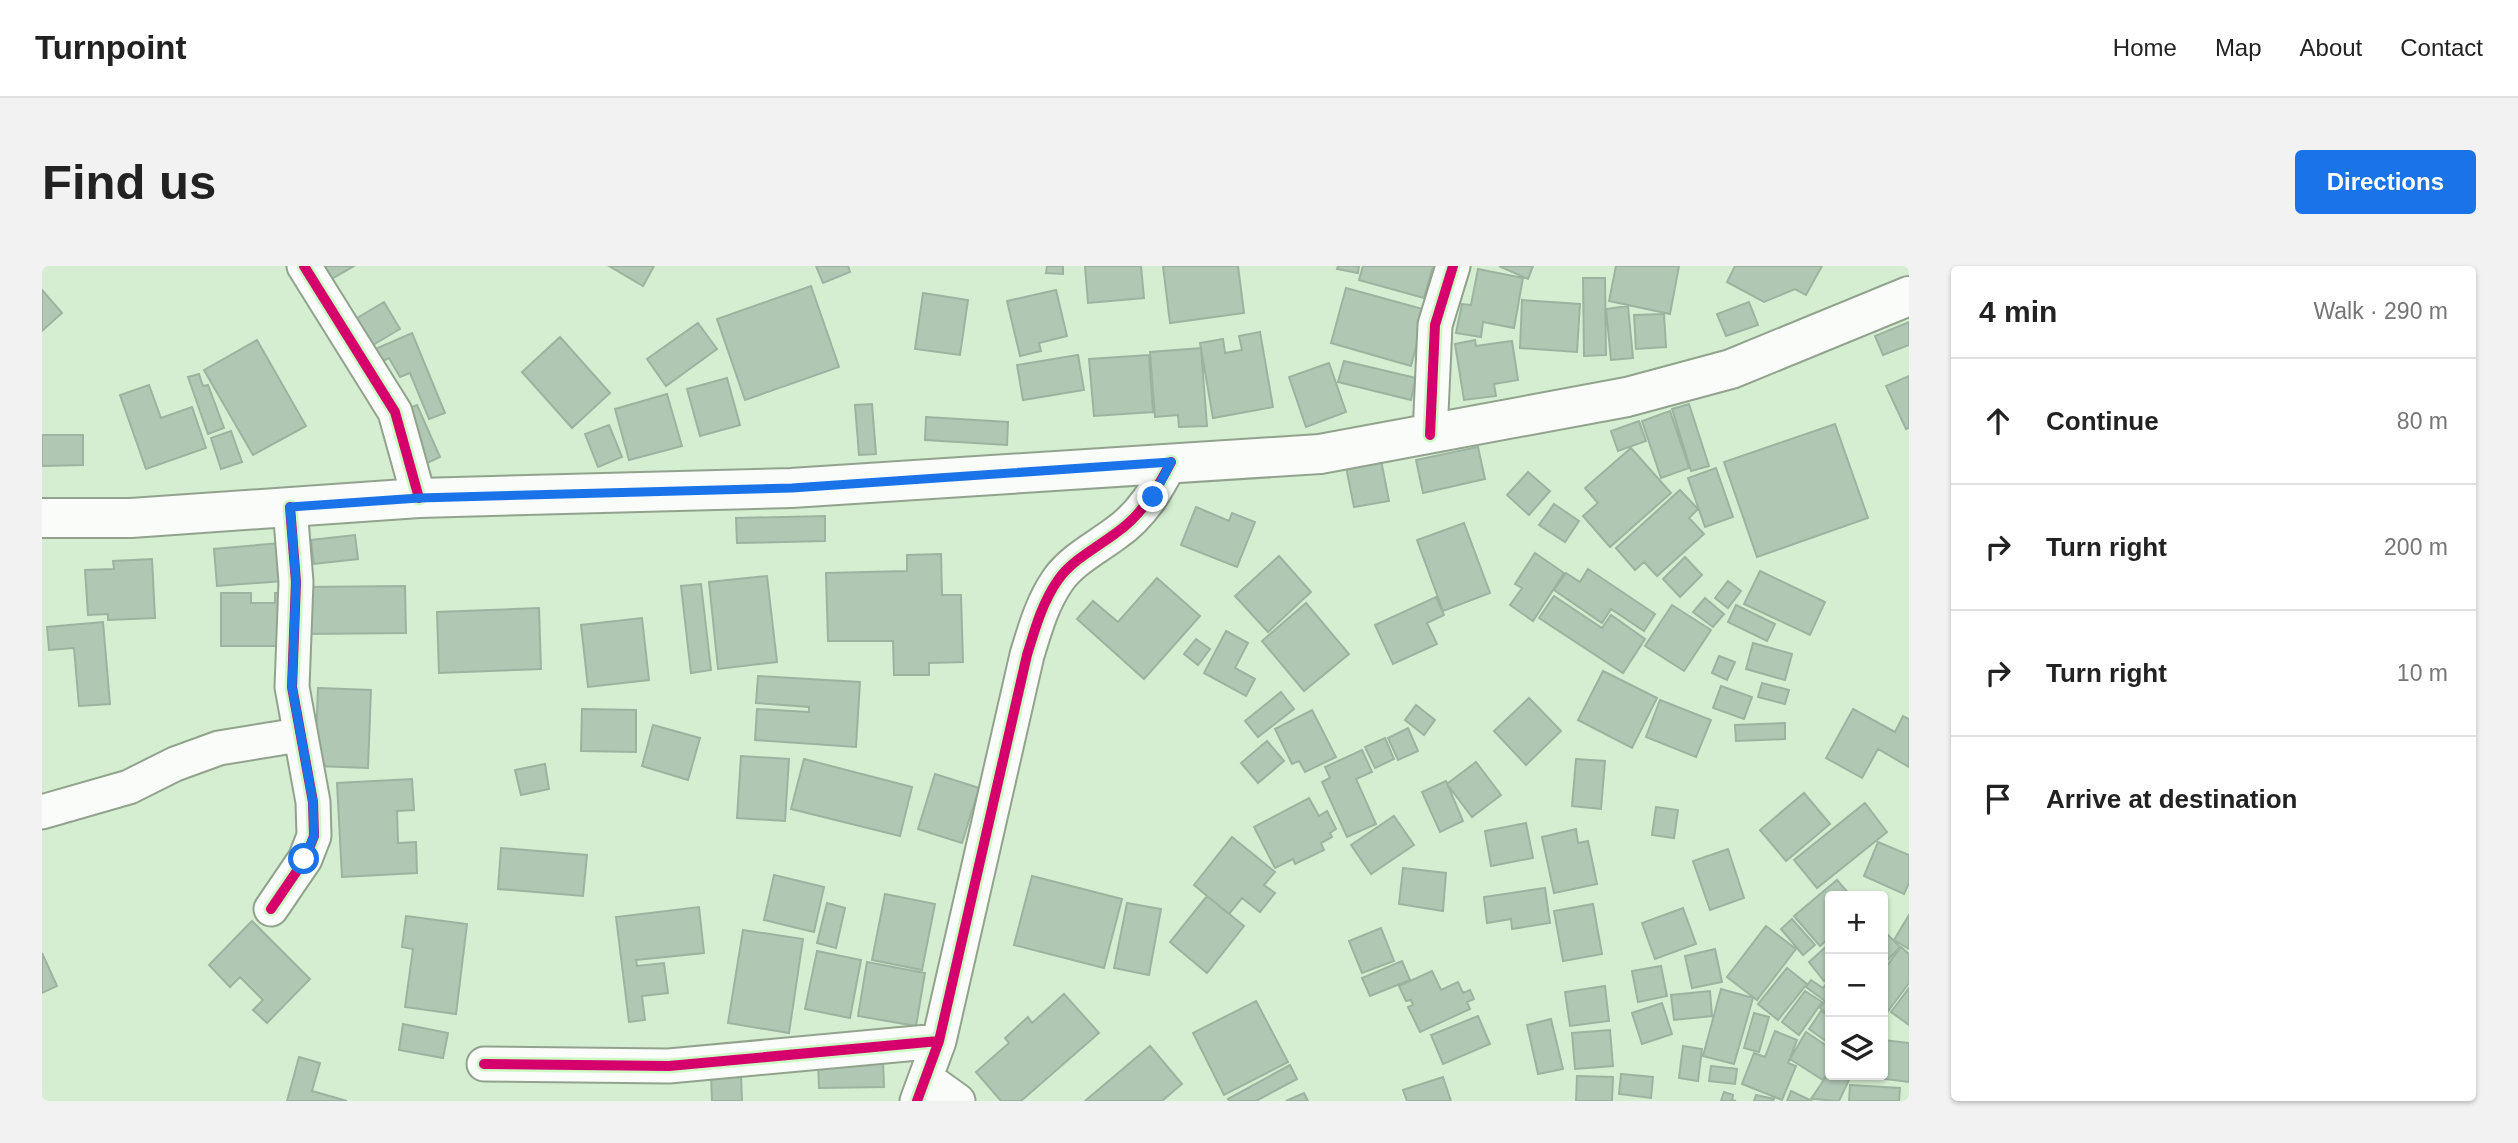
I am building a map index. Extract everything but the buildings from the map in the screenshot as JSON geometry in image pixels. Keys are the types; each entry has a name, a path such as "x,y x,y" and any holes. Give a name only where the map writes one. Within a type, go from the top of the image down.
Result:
{"main road":[{"path":"42,518 131,518 419,498 792,488 1320,454 1627,397 1731,369 1909,296"}],"street":[{"path":"304,266 336,313 395,412 419,498"},
{"path":"1430,435 1435,325 1453,266"},
{"path":"958,1101 921,1089 939,1041 1027,655 1042,606 1059,578 1088,551 1118,532 1153,497 1171,462"},
{"path":"271,909 304,859 314,836 313,802 292,687 296,582 290,507"},
{"path":"42,813 129,787 175,764 219,748 299,735"},
{"path":"484,1064 669,1066 939,1041"}],"cycle path":[{"path":"304,266 395,412 419,498"},
{"path":"1430,435 1435,325 1453,266"},
{"path":"917,1101 939,1041 1027,655 1040,616 1052,589 1064,573 1077,560 1134,518 1154,492 1171,462"},
{"path":"271,909 305,859 314,836 313,802 292,687 296,582 290,507"},
{"path":"484,1064 669,1066 939,1041"}],"route":[{"path":"304,859 314,836 313,802 292,687 296,582 290,507 419,498 792,488 1171,462 1153,497"}]}
